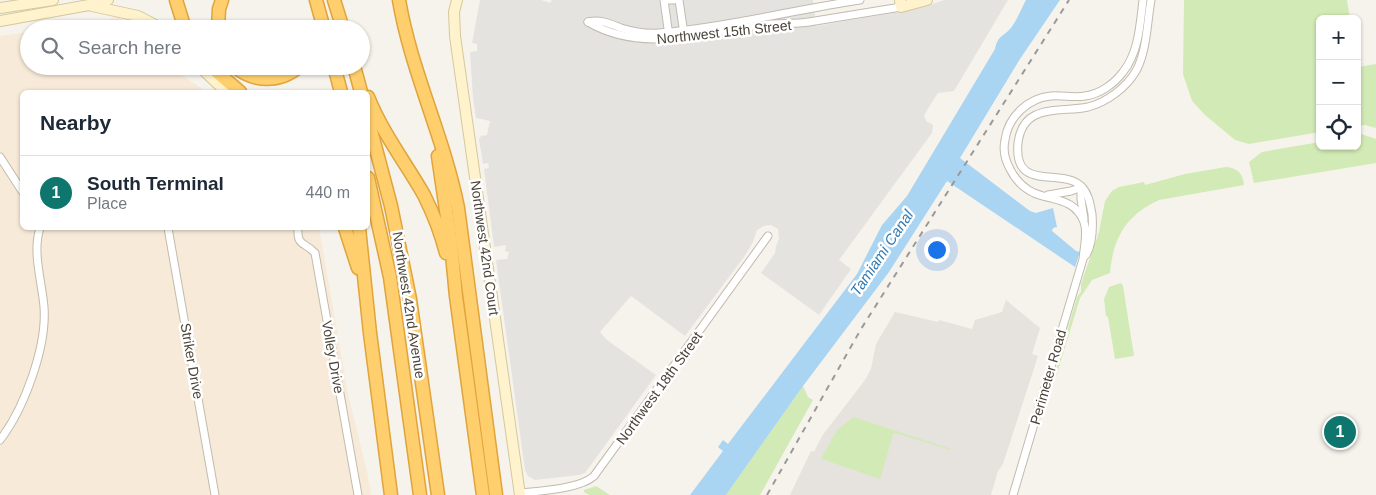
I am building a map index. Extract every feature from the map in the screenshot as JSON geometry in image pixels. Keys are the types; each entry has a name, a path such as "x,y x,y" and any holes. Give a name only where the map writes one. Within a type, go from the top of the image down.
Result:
{"highway":[{"path":"176,0 182,20"},
{"path":"316,0 316,20"},
{"path":"316,0 322,20"},
{"path":"334,0 340,20"},
{"path":"399,0 406,32 429,111 445,153 458,208 496,495"},
{"path":"219,20 221,4"},
{"path":"220,75 238,90"},
{"path":"248,75 270,79 286,75"},
{"path":"336,75 340,90"},
{"path":"357,75 361,90"},
{"path":"359,75 365,90"},
{"path":"370,102 379,122 431,209 442,238 456,296"},
{"path":"429,111 442,180 483,495"},
{"name":"Northwest 42nd Avenue","path":"370,126 392,206 410,299 438,495"},
{"name":"Northwest 42nd Avenue","path":"370,187 390,277 420,495"},
{"path":"346,230 358,271 370,334"},
{"path":"359,230 370,334 391,495"}],"street":[{"path":"0,8 53,0"},
{"path":"0,22 108,0"},
{"name":"Northwest 42nd Court","path":"457,0 454,21 455,36 520,494"},
{"path":"669,35 665,0 674,0"},
{"path":"679,0 684,34"},
{"name":"Northwest 15th Street","path":"684,34 821,6 860,0"},
{"name":"Northwest 15th Street","path":"669,35 643,33 601,21 588,22 600,29 634,38 684,34 772,24 795,24 823,20 901,3 927,0"},
{"path":"1138,0 1141,14"},
{"path":"1085,224 1077,211 1066,202 1041,196 1019,182 1008,166 1005,140 1011,122 1021,110 1041,98 1052,96 1087,96 1104,90 1124,72 1137,42 1143,0"},
{"path":"1082,187 1071,180 1039,177 1027,171 1018,152 1021,129 1041,112 1088,107 1119,91 1136,70 1141,56 1151,0"},
{"path":"89,5 138,16 146,20"},
{"path":"821,6 818,14 823,20"},
{"path":"208,75 224,90"},
{"path":"0,157 20,188"},
{"path":"1041,196 1064,193 1082,187"},
{"name":"Perimeter Road","path":"1082,187 1081,199 1086,234 1083,260"},
{"name":"Perimeter Road","path":"1013,495 1083,260 1090,244 1092,222 1088,196 1082,187"},
{"path":"0,440 23,400 38,354 44,309 38,256 39,230"},
{"name":"Striker Drive","path":"168,230 215,495"},
{"name":"Volley Drive","path":"298,230 297,236 300,242 315,253 358,495"},
{"name":"Northwest 18th Street","path":"520,494 577,484 590,480 594,476 768,236"}],"shaded area":[{"path":"480,0 541,0 550,3 552,0 813,0 816,26 916,9 945,0 1008,0 954,91 938,93 924,115 926,121 933,125 932,133 839,260 851,269 819,315 761,273 775,253 779,239 778,229 771,225 757,230 753,242 744,257 685,336 631,296 600,332 607,340 656,375 585,473 535,480 528,476 525,470 496,260 507,259 509,252 505,251 506,245 494,247 484,169 489,168 488,163 483,164 479,139 481,136 487,135 490,121 476,118 473,98 470,52 477,51 477,44 472,43"},
{"path":"20,33 20,75 182,75 204,90 20,90 20,230 319,230 348,394 371,495 0,495 0,36"},
{"path":"1006,300 1040,328 1032,354 1038,356 991,495 790,495 811,451 814,452 822,436 865,380 871,369 876,344 895,312 938,322 939,320 972,329 975,320 1002,312"}],"green space":[{"path":"1184,0 1347,0 1349,15 1316,15 1316,133 1249,144 1235,140 1205,115 1192,101 1183,74"},
{"path":"1376,64 1376,128 1361,126 1361,66"},
{"path":"1361,134 1376,139 1376,163 1254,183 1249,162 1262,152 1316,143 1316,150 1361,150"},
{"path":"1226,167 1239,172 1244,185 1159,200 1130,220 1118,238 1110,273 1092,280 1080,298 1056,377 1054,377 1077,297 1081,292 1081,284 1099,232 1105,201 1112,191 1119,187 1144,182 1145,185 1185,174"},
{"path":"1121,283 1134,356 1115,359 1104,299 1109,287"},
{"path":"803,386 808,397 813,400 760,495 726,495"},
{"path":"854,417 951,450 895,433 893,434 880,479 822,459 837,430"},
{"path":"596,486 610,495 589,495 584,492 584,490"}],"water":[{"name":"Tamiami Canal","path":"1026,0 1060,0 1020,59 960,158 1030,211 1036,213 1053,208 1057,227 1053,228 1052,231 1076,251 1080,252 1075,267 947,181 889,272 803,386 726,495 690,495 723,451 718,447 723,440 728,444 857,274 882,225 907,196 995,49 999,39 1012,27"}],"railway":[{"path":"767,495 861,329 1069,0"}],"place":[{"name":"South Terminal","path":"1340,432"}]}
